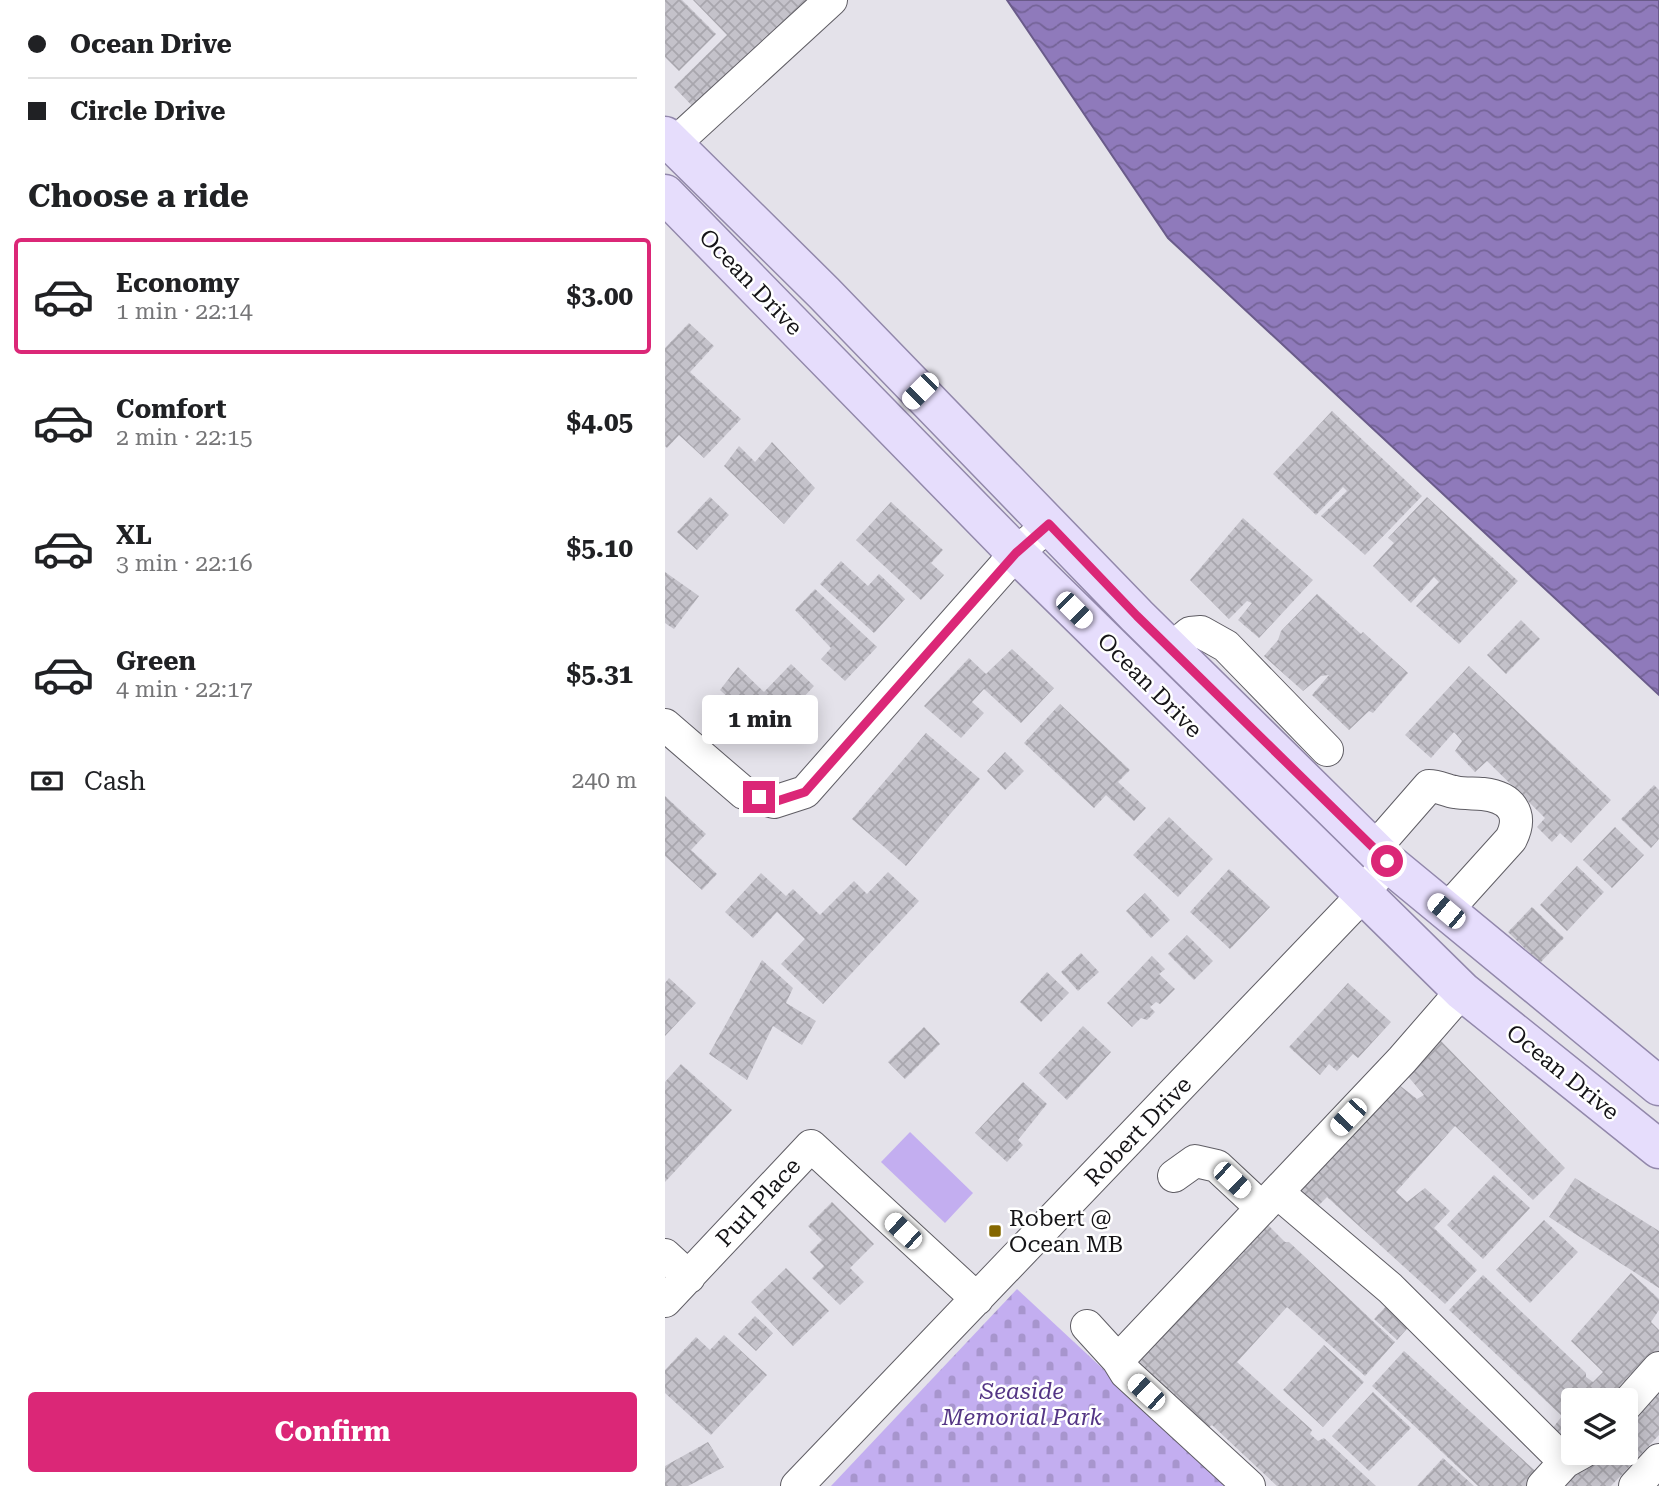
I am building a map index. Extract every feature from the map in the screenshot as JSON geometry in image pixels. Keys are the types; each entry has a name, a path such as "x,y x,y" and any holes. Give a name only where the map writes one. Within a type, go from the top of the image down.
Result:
{"main road":[{"name":"Ocean Drive","path":"669,140 824,293 1171,649 1380,855 1659,1086"},
{"name":"Ocean Drive","path":"665,194 1016,553 1462,991 1659,1149"},
{"path":"790,322 824,293"},
{"path":"888,423 920,391"},
{"path":"1150,685 1171,649"},
{"path":"1595,1098 1626,1059"}],"street":[{"path":"669,140 831,0"},
{"path":"665,724 744,793 774,802 805,792 1016,553 1049,524"},
{"path":"1171,649 1190,633 1201,632 1226,646 1327,750"},
{"name":"Robert Drive","path":"797,1486 1363,895 1380,855 1429,786 1438,786 1454,792 1485,794 1501,799 1515,811 1517,827 1511,839 1446,911"},
{"path":"1118,1360 1402,1060 1462,991"},
{"name":"Purl Place","path":"665,1301 811,1146 977,1299"},
{"path":"1174,1176 1195,1161 1217,1166 1270,1200 1390,1288 1561,1445"},
{"path":"665,1255 689,1277"},
{"path":"1087,1326 1118,1360 1126,1373 1249,1486"},
{"path":"1638,1392 1659,1368"},
{"path":"1635,1486 1659,1460"},
{"path":"1543,1486 1565,1465"}],"green space":[{"path":"910,1132 973,1193 945,1223 881,1162"},
{"name":"Seaside Memorial Park","path":"1017,1289 1229,1486 831,1486"}],"water":[{"path":"1007,0 1659,0 1659,695 1168,238"}],"building":[{"path":"665,0 682,0 716,34 679,71 665,57"},
{"path":"693,0 815,0 699,113 674,87 727,35"},
{"path":"689,323 714,346 690,372 741,419 704,458 679,435 667,448 665,446 665,348"},
{"path":"1332,411 1422,496 1365,555 1321,516 1347,491 1343,487 1316,515 1273,474"},
{"path":"772,442 815,488 784,524 724,466 739,446 755,462"},
{"path":"710,497 729,515 697,550 677,532"},
{"path":"1427,497 1518,581 1459,644 1416,606 1439,582 1434,577 1411,603 1373,566 1394,543 1388,538"},
{"path":"891,502 943,550 931,563 944,575 921,600 856,540"},
{"path":"1243,518 1313,580 1259,638 1238,620 1252,603 1247,601 1229,619 1190,580"},
{"path":"841,561 868,586 879,574 905,599 874,633 820,584"},
{"path":"665,572 699,596 674,629 665,623"},
{"path":"815,589 877,647 845,681 821,659 831,648 795,610"},
{"path":"1317,594 1408,673 1373,713 1369,711 1349,730 1312,695 1329,675 1321,676 1303,691 1264,656 1278,640 1281,631"},
{"path":"1521,620 1540,639 1506,674 1487,655"},
{"path":"1012,649 1054,688 1021,723 984,689 972,702 984,713 961,738 924,706 969,658 986,674"},
{"path":"791,664 814,686 763,741 739,719 745,713 720,690 738,667 764,692"},
{"path":"1469,666 1611,800 1571,843 1560,833 1552,842 1537,827 1545,818 1487,761 1475,772 1455,751 1462,741 1454,732 1431,758 1405,735"},
{"path":"1060,704 1130,770 1118,782 1146,808 1134,821 1106,795 1094,808 1024,743"},
{"path":"926,733 980,779 906,866 852,819"},
{"path":"1005,752 1024,771 1005,790 987,771"},
{"path":"1654,785 1659,790 1659,839 1651,848 1621,819"},
{"path":"665,796 706,834 691,850 717,874 702,890 665,856"},
{"path":"1169,817 1213,859 1178,897 1133,855"},
{"path":"1615,827 1644,855 1612,888 1583,860"},
{"path":"1577,866 1604,892 1567,931 1540,905"},
{"path":"1229,869 1270,907 1230,949 1190,912"},
{"path":"888,872 919,901 823,1004 781,964 805,939 777,912 753,938 725,912 761,873 786,896 793,889 820,915 854,881 867,894"},
{"path":"1145,893 1170,920 1151,938 1126,911"},
{"path":"1532,907 1564,938 1540,963 1508,932"},
{"path":"1187,935 1213,961 1194,980 1168,954"},
{"path":"1081,953 1099,972 1078,991 1061,972"},
{"path":"1152,956 1165,969 1159,974 1175,989 1160,1004 1156,1002 1150,1007 1155,1012 1147,1020 1141,1018 1132,1027 1107,1003"},
{"path":"762,960 793,988 786,1003 816,1021 802,1045 773,1026 747,1080 709,1054"},
{"path":"1047,972 1069,993 1041,1022 1020,1002"},
{"path":"669,978 696,1003 665,1036 665,983"},
{"path":"1348,983 1391,1022 1358,1058 1353,1054 1337,1071 1329,1064 1320,1075 1289,1047"},
{"path":"1083,1026 1111,1052 1067,1100 1039,1073"},
{"path":"924,1027 940,1044 905,1079 888,1062"},
{"path":"1439,1039 1565,1168 1533,1200 1455,1126 1396,1192 1407,1202 1425,1188 1450,1211 1434,1228 1477,1270 1445,1304 1327,1197 1314,1210 1292,1190 1394,1081 1417,1099 1424,1095 1405,1073"},
{"path":"681,1064 732,1110 665,1182 665,1082"},
{"path":"1023,1082 1047,1104 1018,1140 1023,1145 1007,1162 975,1133"},
{"path":"1494,1175 1530,1208 1483,1259 1447,1225"},
{"path":"1575,1178 1659,1231 1659,1288 1549,1217"},
{"path":"832,1202 874,1244 850,1268 864,1282 840,1305 812,1278 824,1266 810,1252 822,1240 808,1226"},
{"path":"1544,1220 1578,1252 1530,1303 1496,1270"},
{"path":"1264,1221 1395,1342 1365,1376 1287,1307 1237,1362 1312,1430 1310,1434 1318,1441 1324,1438 1376,1486 1277,1486 1212,1425 1202,1433 1132,1363"},
{"path":"786,1268 829,1311 793,1346 751,1302"},
{"path":"1631,1273 1659,1299 1659,1310 1651,1322 1659,1330 1659,1356 1629,1388 1561,1388 1561,1415 1449,1310 1483,1275 1593,1382 1603,1372 1571,1341"},
{"path":"1391,1301 1413,1322 1397,1340 1374,1319"},
{"path":"755,1316 773,1333 756,1351 738,1334"},
{"path":"724,1335 767,1375 711,1435 665,1393 665,1370 696,1337 710,1350"},
{"path":"1324,1345 1364,1382 1323,1427 1283,1390"},
{"path":"1404,1351 1544,1479 1538,1486 1478,1486 1372,1386"},
{"path":"1659,1384 1659,1435 1638,1457 1638,1406"},
{"path":"1373,1392 1411,1428 1369,1471 1332,1436"},
{"path":"1561,1417 1561,1441 1549,1433"},
{"path":"708,1442 724,1467 688,1486 665,1486 665,1466"},
{"path":"1443,1458 1474,1486 1417,1486"},
{"path":"1583,1465 1631,1465 1611,1486 1564,1486"}],"place":[{"name":"Robert @ Ocean MB","path":"995,1231"}],"route":[{"path":"759,797 774,802 805,792 1016,553 1049,524 1137,616 1387,861"}]}
